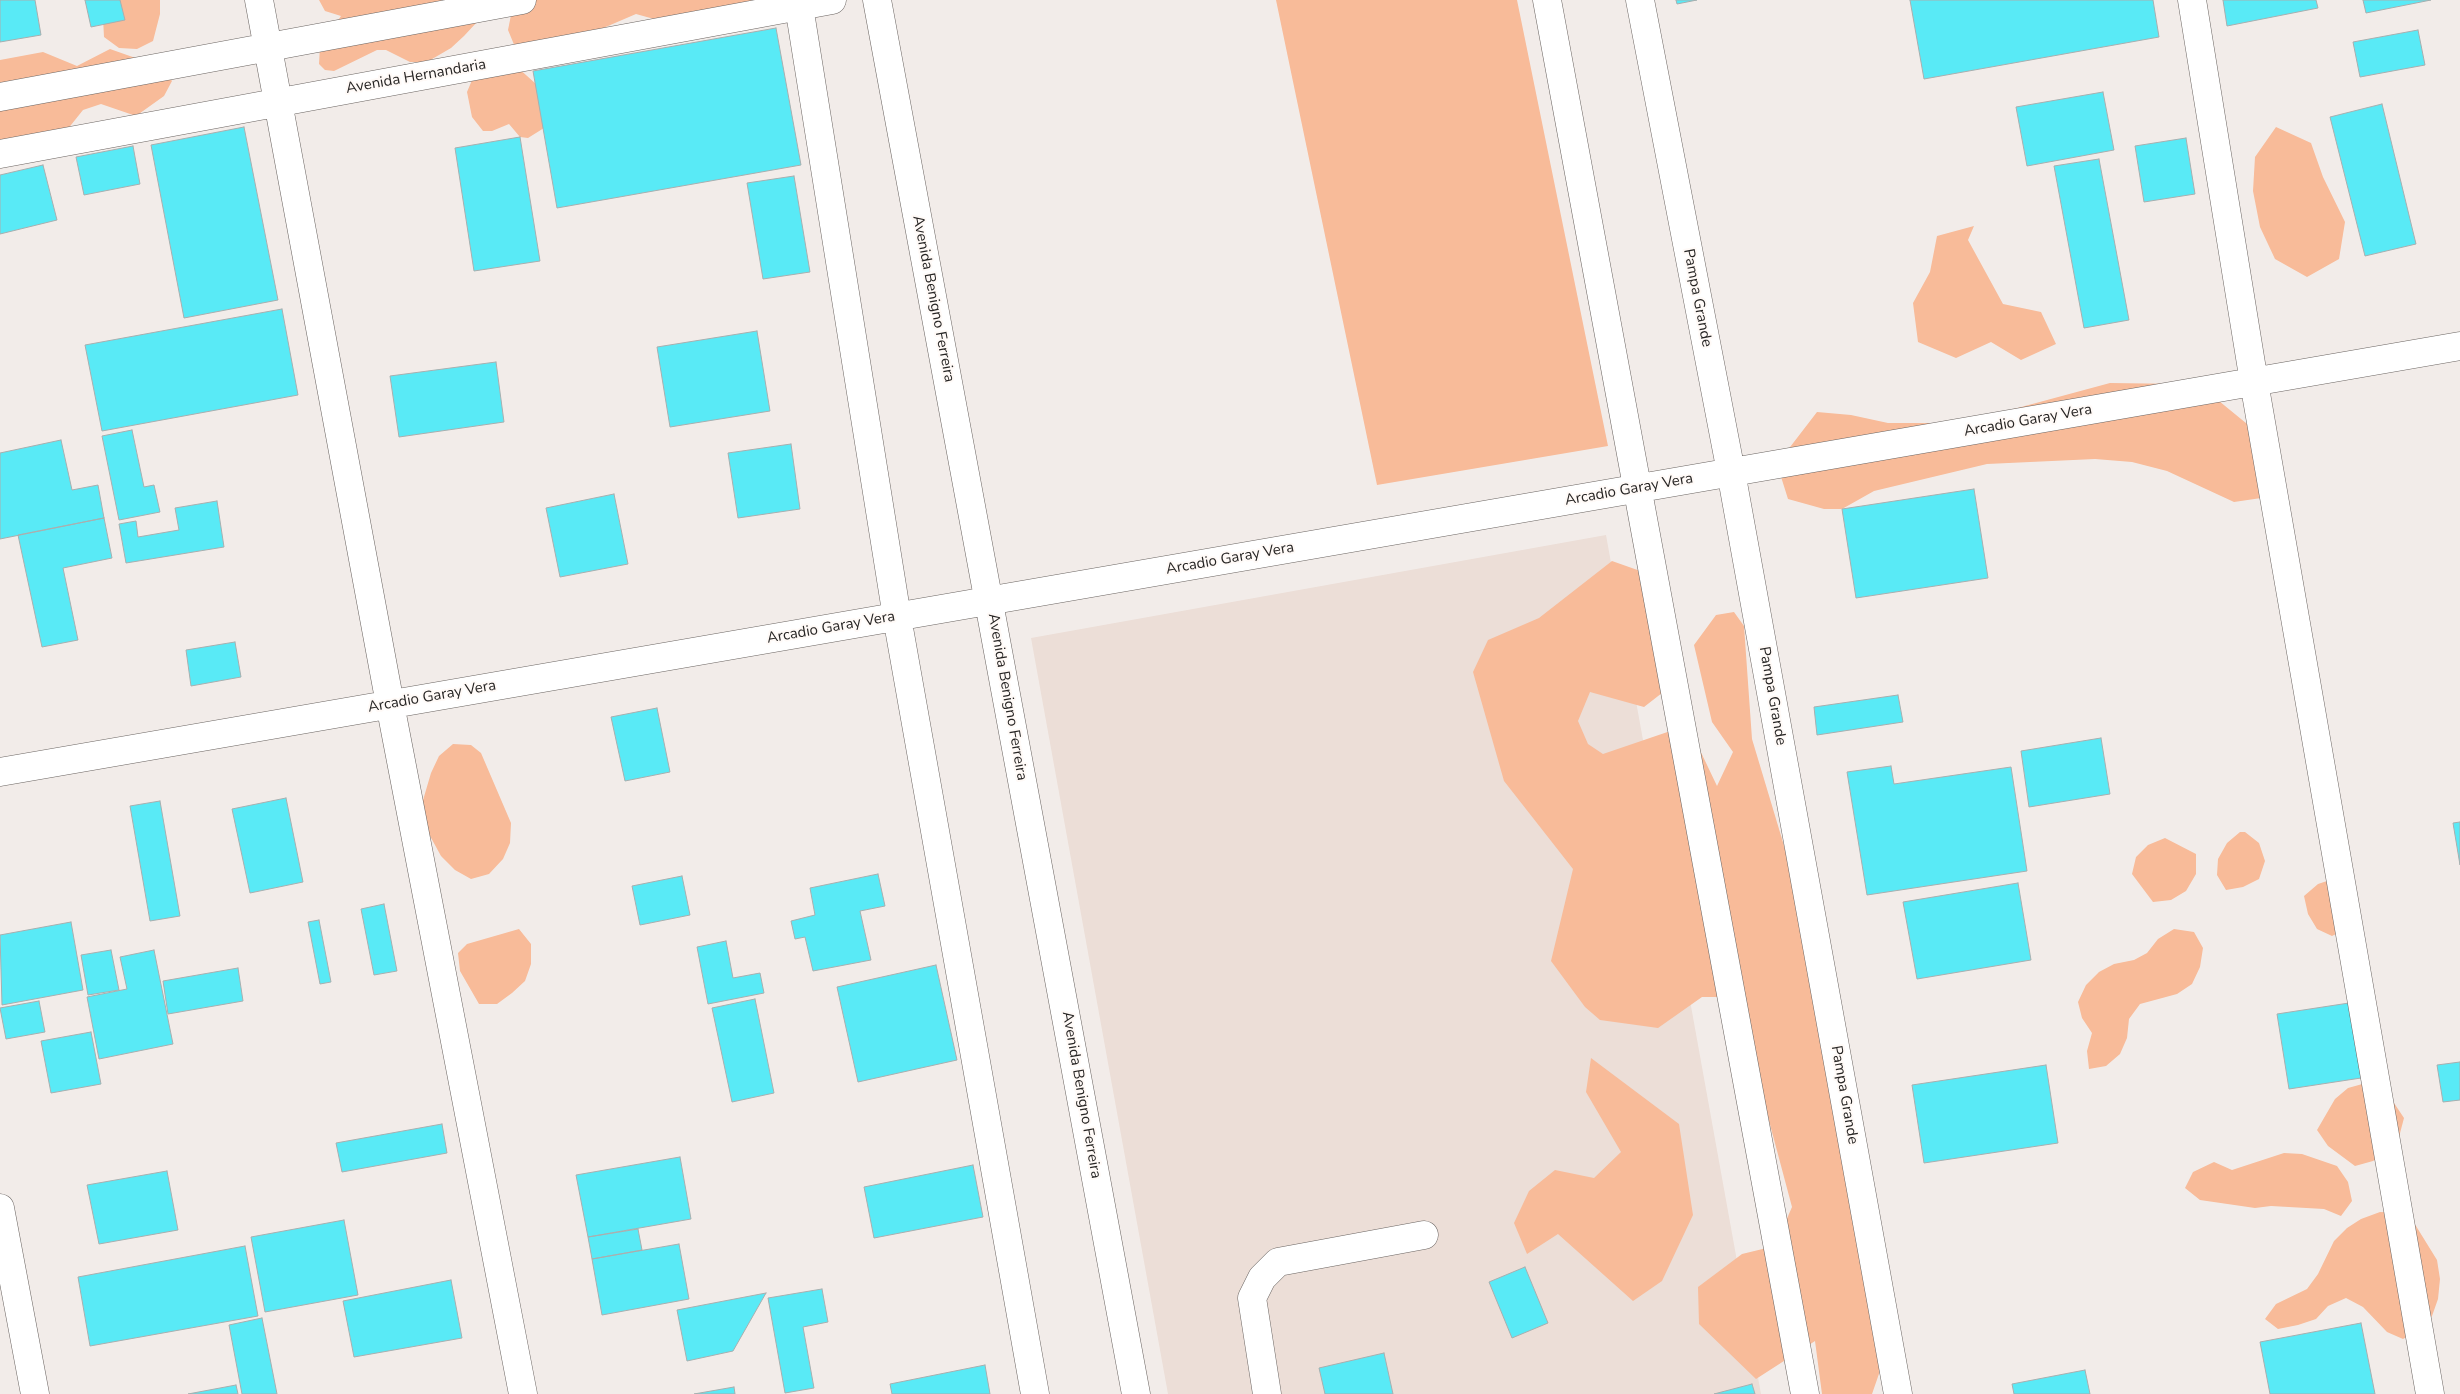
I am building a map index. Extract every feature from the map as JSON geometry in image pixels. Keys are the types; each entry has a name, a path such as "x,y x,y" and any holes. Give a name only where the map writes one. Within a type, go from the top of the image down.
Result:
{"street":[{"path":"259,0 390,704 523,1394"},
{"path":"0,98 522,0"},
{"name":"Avenida Hernandaria","path":"0,154 279,103 799,3 832,0"},
{"name":"Avenida Benigno Ferreira","path":"878,0 1136,1394"},
{"path":"1547,0 1805,1394"},
{"name":"Pampa Grande","path":"1640,0 1731,472 1898,1394"},
{"path":"2192,0 2254,382 2430,1394"},
{"path":"799,3 897,617 1035,1394"},
{"name":"Arcadio Garay Vera","path":"0,772 2460,346"},
{"path":"0,1208 35,1394"},
{"path":"1267,1394 1252,1298 1262,1278 1278,1262 1424,1235"}],"shaded area":[{"path":"112,0 160,0 160,14 153,41 137,49 119,48 104,37 103,18"},
{"path":"319,0 440,0 485,4 477,22 464,36 451,48 427,62 410,62 386,50 377,50 334,71 325,70 319,64 320,46 341,16 325,11"},
{"path":"514,0 756,0 756,4 672,24 636,14 587,35 515,47 508,30"},
{"path":"1276,0 1517,0 1608,446 1377,485"},
{"path":"110,49 161,67 172,81 164,96 136,116 101,104 83,110 51,150 0,140 0,60 43,52 77,66"},
{"path":"507,58 536,84 544,128 528,138 520,137 509,124 492,131 483,131 472,117 467,92 481,59"},
{"path":"2276,127 2311,143 2323,177 2345,222 2339,259 2307,277 2275,259 2260,227 2253,191 2255,157"},
{"path":"1974,226 1968,240 2003,304 2041,312 2056,344 2021,360 1991,342 1956,358 1918,342 1913,303 1930,272 1937,236"},
{"path":"2110,383 2185,384 2219,401 2252,428 2268,497 2234,502 2167,471 2132,462 2095,459 1987,464 1874,491 1842,509 1824,509 1788,499 1777,464 1817,412 1851,415 1888,423 1962,423"},
{"path":"1606,535 1761,1394 1168,1394 1031,638"},
{"path":"1612,561 1646,573 1671,686 1644,707 1590,692 1578,721 1588,744 1603,754 1688,725 1717,786 1733,752 1712,722 1694,645 1716,615 1734,612 1744,626 1752,739 1824,979 1898,1319 1872,1394 1822,1394 1815,1341 1756,1379 1699,1324 1698,1287 1742,1254 1775,1246 1792,1207 1736,997 1702,997 1658,1028 1600,1020 1585,1007 1551,961 1573,869 1504,781 1473,672 1488,640 1539,618"},
{"path":"453,744 471,745 481,753 511,823 510,843 503,859 489,874 471,879 455,870 441,856 424,825 421,807 431,773 439,756"},
{"path":"2240,832 2245,832 2259,843 2265,861 2259,879 2243,887 2226,890 2217,875 2218,859 2227,843"},
{"path":"2165,838 2196,854 2196,874 2186,891 2171,900 2153,902 2132,874 2136,857 2148,845"},
{"path":"2333,879 2348,928 2332,936 2317,929 2308,914 2304,896 2318,884"},
{"path":"519,929 531,944 531,964 525,981 497,1004 479,1004 460,971 458,953 467,944"},
{"path":"2174,929 2194,932 2203,948 2200,967 2192,984 2177,994 2140,1004 2129,1019 2127,1038 2120,1054 2106,1066 2089,1069 2087,1051 2092,1033 2082,1018 2078,1002 2086,985 2099,972 2114,964 2134,960 2147,953 2158,939"},
{"path":"1591,1058 1679,1124 1693,1215 1662,1281 1633,1301 1558,1234 1527,1254 1514,1223 1529,1191 1555,1170 1594,1178 1621,1152 1586,1092"},
{"path":"2366,1083 2384,1088 2404,1118 2399,1137 2389,1151 2373,1161 2355,1166 2328,1146 2317,1130 2335,1099 2348,1088"},
{"path":"2284,1153 2302,1154 2337,1166 2348,1182 2352,1201 2341,1216 2324,1209 2271,1206 2255,1208 2200,1200 2185,1188 2193,1172 2214,1162 2232,1170"},
{"path":"2380,1212 2404,1213 2416,1226 2437,1260 2440,1279 2438,1299 2432,1316 2418,1330 2403,1339 2387,1332 2363,1307 2346,1298 2328,1306 2316,1319 2298,1325 2278,1329 2265,1319 2276,1304 2307,1289 2318,1274 2334,1241 2347,1228 2361,1219"}],"building":[{"path":"0,0 35,0 41,35 0,42"},
{"path":"85,0 120,0 125,20 91,27"},
{"path":"1676,0 1697,0 1677,4"},
{"path":"1910,0 2153,0 2159,37 1924,79"},
{"path":"2223,0 2316,0 2318,8 2227,26"},
{"path":"2363,0 2431,0 2366,13"},
{"path":"776,28 801,165 557,208 533,71"},
{"path":"2418,30 2425,65 2360,77 2353,42"},
{"path":"2103,92 2114,150 2027,166 2016,107"},
{"path":"2382,104 2416,244 2365,256 2330,117"},
{"path":"244,127 278,300 184,318 151,145"},
{"path":"520,137 540,261 474,271 455,148"},
{"path":"2186,138 2195,194 2144,202 2135,146"},
{"path":"133,146 140,184 84,195 76,157"},
{"path":"2099,159 2129,320 2084,328 2054,166"},
{"path":"43,165 57,220 0,234 0,175"},
{"path":"794,176 810,272 763,279 747,183"},
{"path":"282,309 298,395 102,431 85,345"},
{"path":"757,331 770,411 670,427 657,347"},
{"path":"496,362 504,422 399,437 390,376"},
{"path":"132,430 144,487 154,485 160,512 119,520 102,436"},
{"path":"61,440 72,490 98,485 104,518 0,539 0,453"},
{"path":"791,444 800,509 738,518 728,453"},
{"path":"1974,489 1988,578 1856,598 1842,509"},
{"path":"614,494 628,564 560,577 546,508"},
{"path":"217,501 224,547 126,563 119,524 136,521 138,537 179,530 175,508"},
{"path":"104,518 112,558 63,568 78,640 42,647 18,535"},
{"path":"235,642 241,677 191,686 186,650"},
{"path":"1898,695 1903,722 1817,735 1814,707"},
{"path":"657,708 670,772 625,781 611,717"},
{"path":"2101,738 2110,794 2029,807 2021,751"},
{"path":"1891,766 1894,784 2011,767 2027,871 1867,895 1847,772"},
{"path":"286,798 303,882 250,893 232,809"},
{"path":"160,801 180,916 150,921 130,806"},
{"path":"2460,822 2460,865 2453,823"},
{"path":"878,874 885,906 860,911 871,960 813,971 805,937 795,939 791,921 815,915 810,888"},
{"path":"682,876 690,915 640,925 632,886"},
{"path":"2018,883 2031,960 1917,979 1903,902"},
{"path":"384,904 397,971 374,975 361,909"},
{"path":"319,920 331,982 320,984 308,922"},
{"path":"71,922 83,990 2,1005 0,935"},
{"path":"726,941 733,978 760,973 764,993 708,1004 697,947"},
{"path":"111,950 119,990 88,995 81,955"},
{"path":"154,950 173,1044 99,1059 87,997 127,989 120,957"},
{"path":"936,965 957,1060 858,1082 837,987"},
{"path":"238,968 243,1001 168,1014 163,981"},
{"path":"755,999 774,1093 732,1102 712,1008"},
{"path":"39,1001 45,1032 6,1039 0,1008"},
{"path":"2349,1003 2361,1078 2289,1089 2277,1014"},
{"path":"91,1032 101,1084 51,1093 41,1041"},
{"path":"2460,1062 2460,1100 2443,1102 2437,1065"},
{"path":"2046,1065 2058,1143 1924,1163 1912,1085"},
{"path":"442,1124 447,1153 342,1172 336,1143"},
{"path":"680,1157 691,1219 588,1237 576,1175"},
{"path":"973,1165 983,1217 874,1238 864,1187"},
{"path":"167,1171 178,1230 99,1244 87,1185"},
{"path":"344,1220 358,1295 265,1312 251,1237"},
{"path":"638,1229 642,1250 592,1259 588,1237"},
{"path":"679,1244 689,1299 602,1315 592,1259"},
{"path":"245,1246 258,1316 90,1346 78,1277"},
{"path":"1525,1267 1548,1323 1512,1338 1489,1282"},
{"path":"451,1280 462,1338 354,1357 343,1301"},
{"path":"822,1289 828,1322 803,1327 814,1388 785,1393 768,1298"},
{"path":"766,1293 733,1351 687,1361 677,1310"},
{"path":"262,1318 277,1394 242,1394 229,1325"},
{"path":"2361,1323 2375,1394 2270,1394 2260,1342"},
{"path":"1384,1353 1393,1394 1325,1394 1319,1368"},
{"path":"985,1365 990,1394 892,1394 890,1384"},
{"path":"2085,1370 2090,1394 2014,1394 2012,1384"},
{"path":"1752,1384 1755,1394 1714,1394"},
{"path":"236,1385 238,1394 188,1394"},
{"path":"734,1387 735,1394 694,1394"}]}
